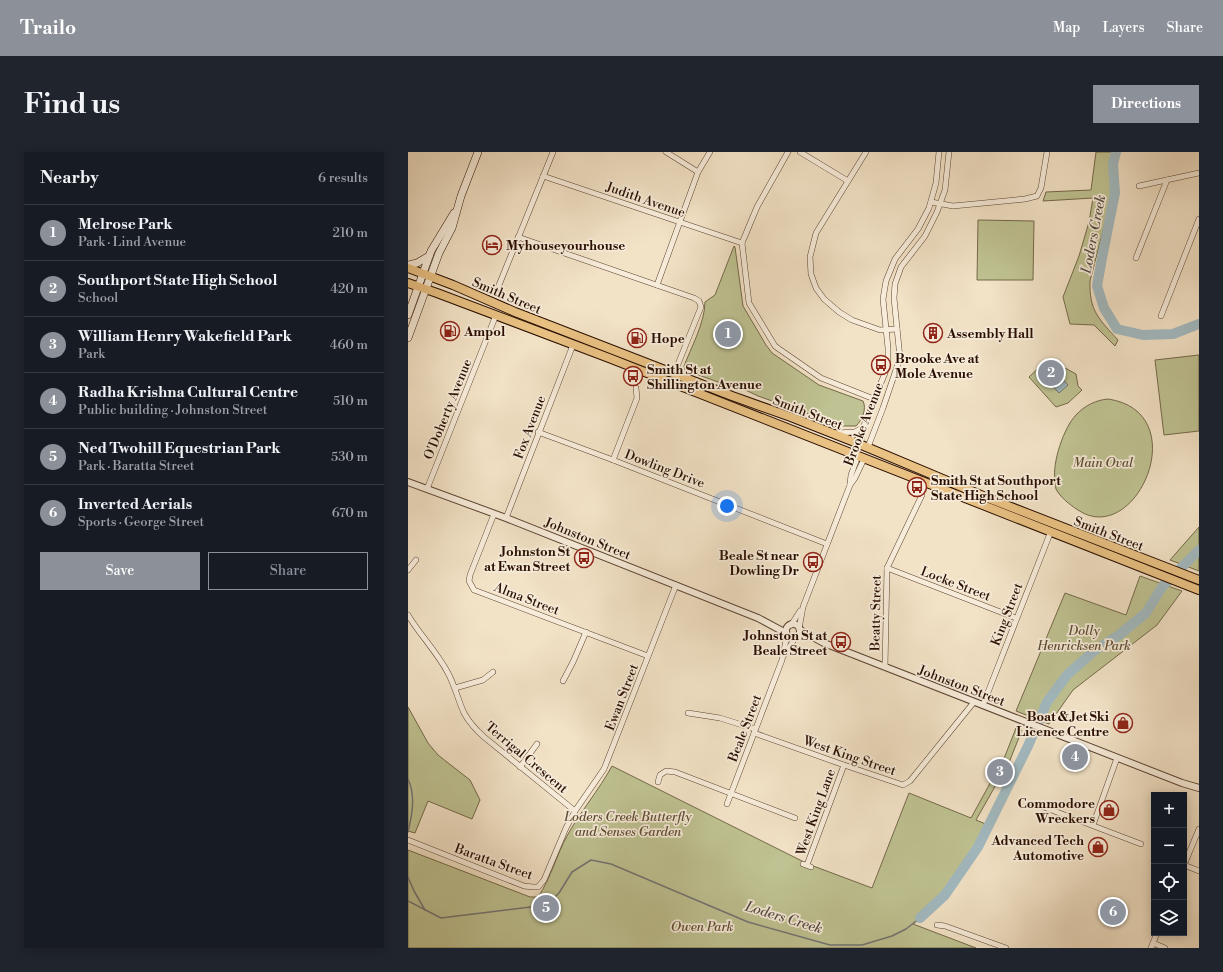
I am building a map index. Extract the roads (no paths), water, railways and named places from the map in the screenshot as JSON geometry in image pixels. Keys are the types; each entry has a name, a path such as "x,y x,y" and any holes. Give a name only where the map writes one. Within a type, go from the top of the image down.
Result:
{"highway":[{"name":"Smith Street","path":"408,268 431,276 510,310 674,374 832,433 997,502 1165,567 1187,580 1199,590"},
{"name":"Smith Street","path":"408,283 496,315 1159,574 1187,580 1199,580"},
{"name":"Brooke Avenue","path":"861,457 864,446"}],"main road":[{"path":"408,315 431,276 441,248 452,228 457,208 478,152"},
{"path":"408,338 423,288 423,273 429,256 435,242 457,208"},
{"path":"408,265 419,262 429,256"}],"street":[{"path":"497,290 553,152"},
{"path":"666,152 698,172"},
{"path":"657,285 698,172 710,152"},
{"path":"788,152 757,206 742,243 748,299 750,305 775,346 821,378 874,399"},
{"path":"800,152 848,181"},
{"path":"866,152 816,233 810,257 811,274 816,288 829,305 852,320 880,330 886,331 897,329"},
{"name":"Brooke Avenue","path":"864,446 899,360 900,349 894,295 897,277 904,264 927,233 940,205 946,178 949,152"},
{"path":"931,202 940,205 953,206 1025,199 1037,196 1041,188 1047,152"},
{"name":"Brooke Avenue","path":"864,446 864,427 885,373 888,361 889,353 883,299 888,275 897,256 918,229 931,202 937,174 937,153"},
{"path":"1139,186 1199,173"},
{"name":"Judith Avenue","path":"543,176 742,243"},
{"path":"1136,258 1167,180"},
{"path":"1161,316 1199,220"},
{"path":"518,237 699,301 701,307 674,374"},
{"name":"O'Doherty Avenue","path":"427,489 496,315"},
{"name":"Fox Avenue","path":"506,518 538,432 573,345"},
{"path":"613,460 637,398 636,388"},
{"path":"832,433 854,432 864,427"},
{"name":"Dowling Drive","path":"538,432 827,544"},
{"name":"Brooke Avenue","path":"827,544 850,485 851,475 861,457"},
{"name":"Johnston Street","path":"408,482 506,518 676,585 758,618 787,634"},
{"name":"Beatty Street","path":"886,667 887,568 922,495"},
{"name":"Alma Street","path":"494,514 470,575 469,581 474,590 648,656"},
{"name":"King Street","path":"983,705 1051,532"},
{"path":"803,606 800,634 796,638 791,638 787,634 786,629 803,606 827,544"},
{"path":"408,570 416,560"},
{"name":"Locke Street","path":"887,568 1016,618"},
{"name":"Ewan Street","path":"575,811 604,769 676,585"},
{"name":"Terrigal Crescent","path":"408,615 417,630 442,663 455,688 464,714 476,729 575,811"},
{"name":"Johnston Street","path":"758,618 790,625"},
{"path":"790,625 795,625 800,629"},
{"name":"Johnston Street","path":"800,629 824,643 1182,783 1199,788"},
{"path":"563,681 586,632"},
{"name":"Beale Street","path":"727,804 782,660 787,634"},
{"name":"Johnston Street","path":"796,638 824,643"},
{"name":"Beale Street","path":"782,660 796,638"},
{"path":"455,688 483,680 494,672"},
{"name":"West King Street","path":"688,713 720,718 844,765 903,785 910,781 974,702"},
{"path":"520,767 537,744"},
{"path":"1093,825 1118,758"},
{"name":"West King Lane","path":"807,865 844,765"},
{"path":"658,782 660,775 666,772 676,772 795,818"},
{"name":"Johnston Street","path":"1182,783 1199,792"},
{"path":"1041,806 1141,844"},
{"name":"Baratta Street","path":"408,840 524,886 533,888 538,887 544,880 565,829 575,811"},
{"path":"1184,864 1199,829"},
{"path":"1187,866 1199,871"},
{"path":"937,924 1006,948"},
{"path":"1156,936 1152,946 1165,948"}],"water":[{"path":"1054,370 1068,385 1059,393 1044,377"}],"waterway":[{"name":"Loders Creek","path":"1116,152 1113,164 1115,193 1097,286 1104,308 1117,329 1143,335 1173,334 1199,324"},
{"name":"Loders Creek","path":"920,918 945,895 978,847 1028,746 1047,702 1067,675 1094,651 1119,635 1146,613 1162,587 1199,550"},
{"name":"Loders Creek","path":"408,779 413,799 408,832"},
{"name":"Loders Creek","path":"408,901 441,918 547,905 559,893 572,872 591,860 611,864 748,922 830,945 862,945 892,936 906,929 920,918"},
{"name":"Loders Creek","path":"408,877 425,910"}],"place":[{"name":"Myhouseyourhouse","path":"492,245"},
{"name":"Ampol","path":"450,331"},
{"name":"Assembly Hall","path":"933,333"},
{"name":"Melrose Park","path":"728,334"},
{"name":"Hope","path":"637,338"},
{"name":"Brooke Ave at Mole Avenue","path":"881,365"},
{"name":"Southport State High School","path":"1051,373"},
{"name":"Smith St at Shillington Avenue","path":"633,376"},
{"name":"Smith St at Southport State High School","path":"917,487"},
{"name":"Johnston St at Ewan Street","path":"584,558"},
{"name":"Beale St near Dowling Dr","path":"813,562"},
{"name":"Johnston St at Beale Street","path":"841,642"},
{"name":"Boat & Jet Ski Licence Centre","path":"1123,723"},
{"name":"Radha Krishna Cultural Centre","path":"1075,757"},
{"name":"William Henry Wakefield Park","path":"1000,772"},
{"name":"Commodore Wreckers","path":"1109,810"},
{"name":"Advanced Tech Automotive","path":"1098,847"},
{"name":"Ned Twohill Equestrian Park","path":"546,908"},
{"name":"Inverted Aerials","path":"1113,912"}],"park label":[{"name":"Main Oval","path":"1103,462"},
{"name":"Dolly Henricksen Park","path":"1084,638"},
{"name":"Loders Creek Butterfly and Senses Garden","path":"628,824"},
{"name":"Owen Park","path":"702,926"}]}
